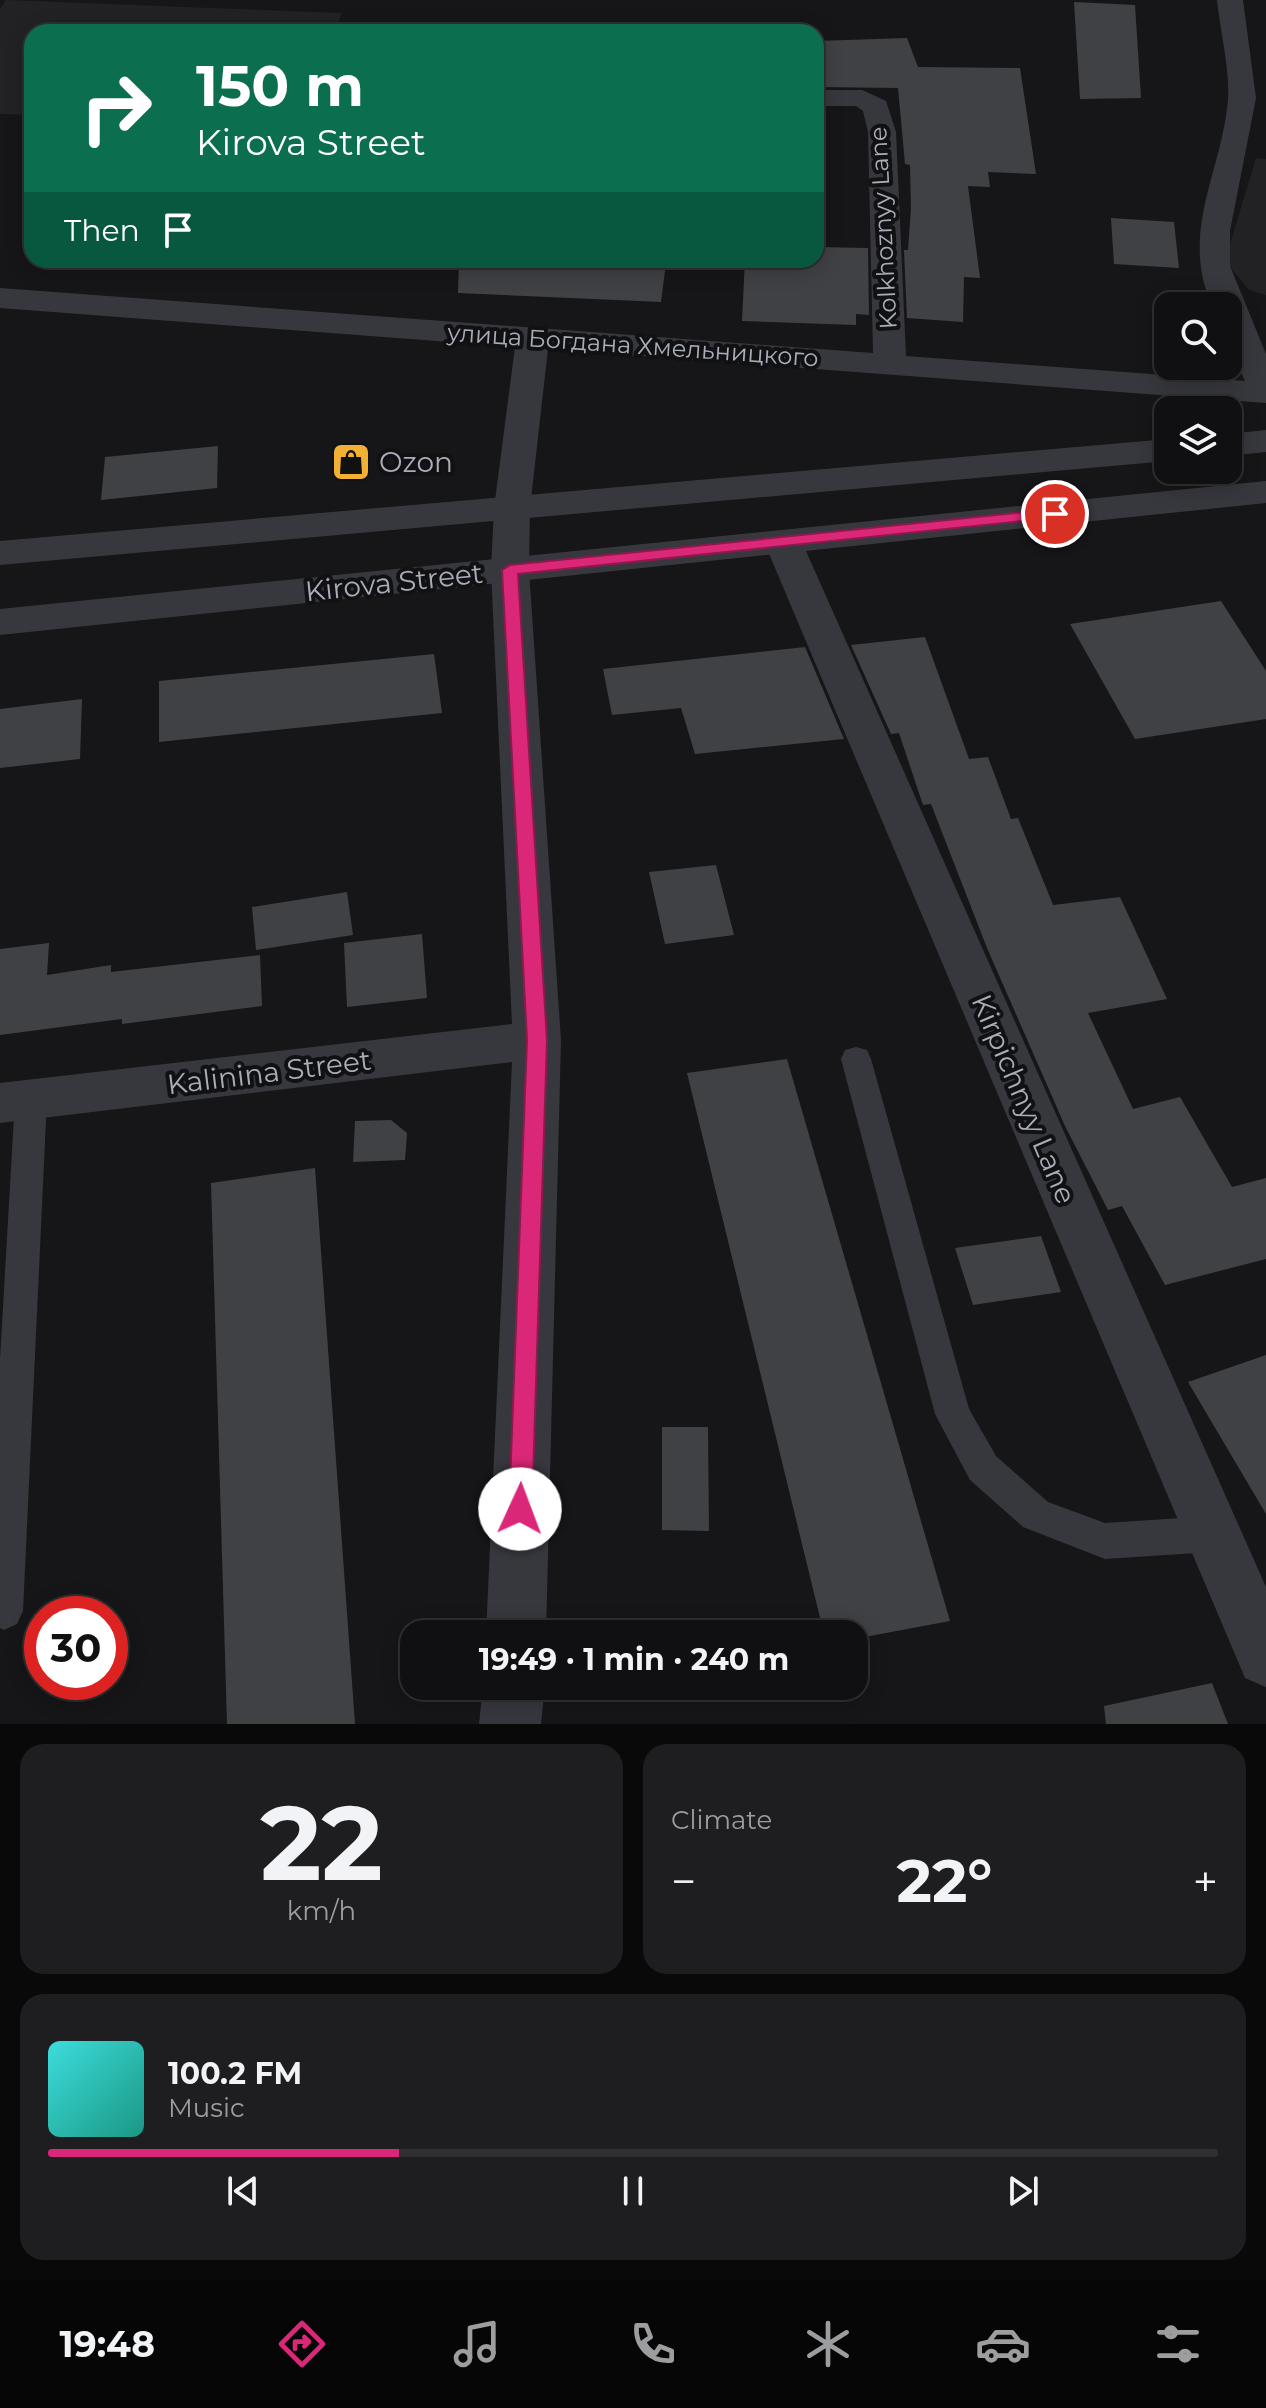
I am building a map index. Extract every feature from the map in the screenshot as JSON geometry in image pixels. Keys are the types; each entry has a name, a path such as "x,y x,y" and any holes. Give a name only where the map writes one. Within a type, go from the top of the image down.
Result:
{"street":[{"path":"1230,0 1242,98 1215,231 1214,266 1224,297 1266,392"},
{"name":"Kolkhoznyy Lane","path":"824,98 862,98 876,107 882,132 890,365"},
{"name":"улица Богдана Хмельницкого","path":"0,298 1266,392"},
{"path":"516,1620 537,1040 510,570 512,508 533,338"},
{"path":"1242,444 1266,441"},
{"path":"0,553 1154,451"},
{"name":"Kirova Street","path":"0,622 1266,492"},
{"name":"Kirpichnyy Lane","path":"783,542 1266,1657"},
{"name":"Kalinina Street","path":"15,1101 537,1040"},
{"path":"510,1724 513,1700"}],"lane":[{"path":"856,1059 953,1414 983,1468 1036,1515 1105,1541 1212,1534"},
{"path":"4,1611 15,1101"}],"shaded area":[{"path":"6,0 342,13 337,24 24,24 24,115 0,114 0,9"},
{"path":"1256,158 1266,159 1266,295 1249,290 1225,261"}],"building":[{"path":"1074,2 1135,5 1141,98 1080,99"},
{"path":"907,38 918,67 1020,68 1036,174 988,172 990,187 968,186 980,278 964,277 963,322 907,318 904,250 908,250 911,208 910,165 905,164 898,88 824,87 824,41"},
{"path":"1111,218 1174,222 1179,268 1114,264"},
{"path":"824,247 868,248 869,315 856,314 856,325 742,321 745,268 824,268"},
{"path":"459,268 665,268 661,302 458,293"},
{"path":"218,446 217,488 101,500 105,457"},
{"path":"1221,601 1266,671 1266,719 1135,739 1070,624"},
{"path":"925,637 969,759 988,757 1011,819 1018,818 1053,905 1120,897 1167,999 1088,1013 1133,1109 1180,1097 1232,1187 1266,1178 1266,1259 1165,1285 1122,1206 1108,1210 1065,1126 987,948 931,804 923,805 899,733 891,734 851,645"},
{"path":"805,647 844,739 695,754 681,708 612,715 603,669"},
{"path":"434,654 442,713 159,742 159,681"},
{"path":"82,699 80,759 0,768 0,709"},
{"path":"716,865 734,935 665,944 649,872"},
{"path":"347,892 353,935 256,950 252,907"},
{"path":"422,934 427,998 347,1007 344,943"},
{"path":"49,943 47,975 111,965 111,972 260,955 262,1006 122,1024 122,1019 0,1035 0,949"},
{"path":"787,1059 950,1621 868,1636 868,1620 821,1620 687,1073"},
{"path":"391,1120 407,1133 405,1160 353,1162 355,1121"},
{"path":"315,1168 355,1724 227,1724 211,1183"},
{"path":"1041,1236 1061,1292 973,1305 955,1248"},
{"path":"1266,1355 1266,1514 1188,1382"},
{"path":"662,1427 708,1427 709,1531 662,1530"},
{"path":"1212,1683 1228,1724 1106,1724 1104,1706"}],"place":[{"name":"Ozon","path":"351,462"}],"route":[{"path":"520,1509 537,1040 510,570 1055,514"}]}
